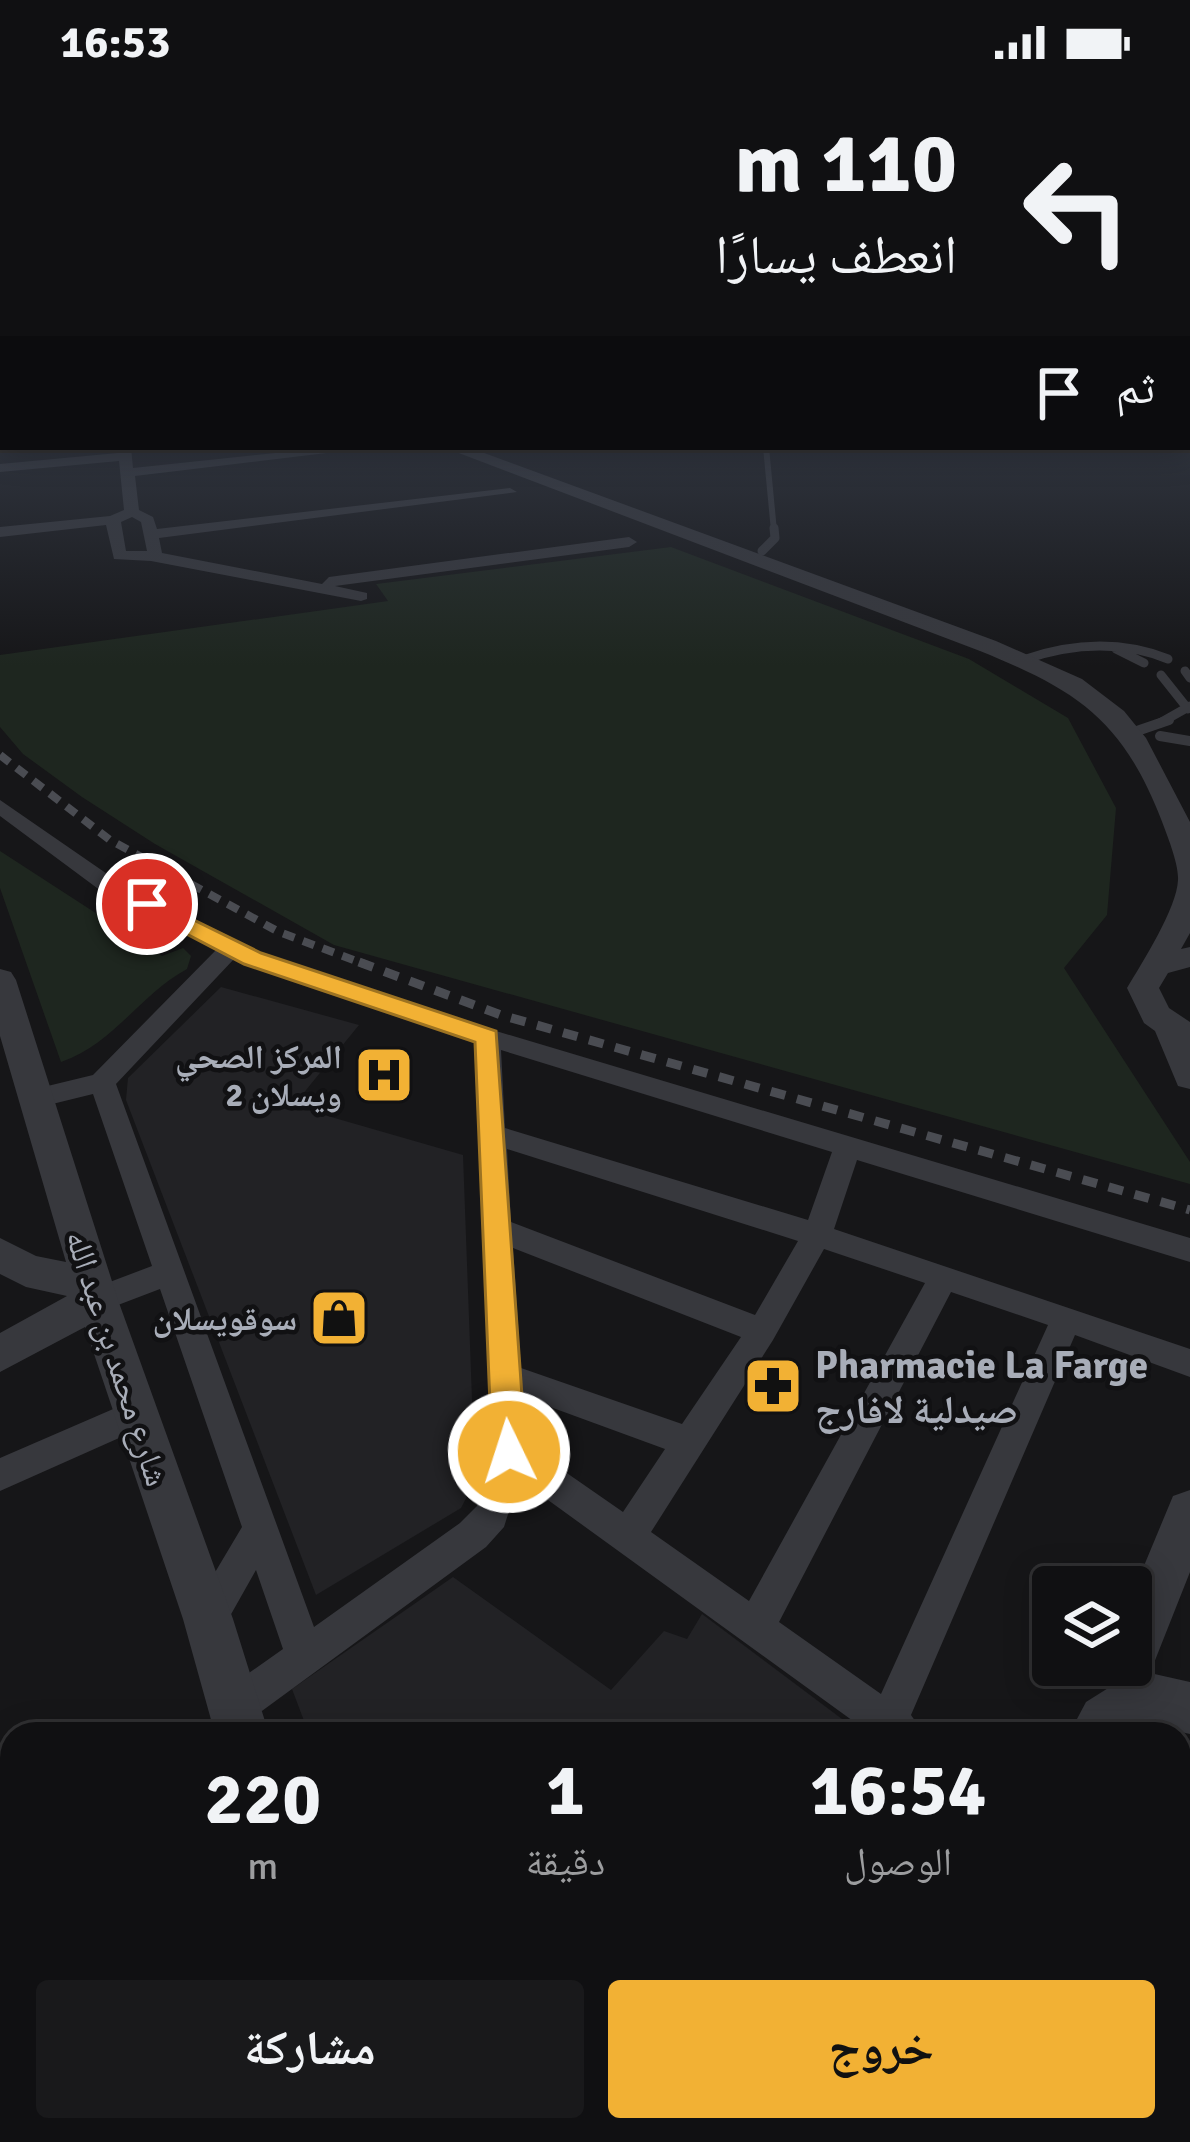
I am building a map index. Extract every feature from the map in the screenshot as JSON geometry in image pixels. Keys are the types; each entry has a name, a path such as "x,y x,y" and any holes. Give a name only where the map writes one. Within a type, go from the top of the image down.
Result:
{"street":[{"path":"127,474 132,512"},
{"path":"527,474 1031,657"},
{"path":"553,474 762,550 1031,657 1148,732 1180,765"},
{"path":"154,534 510,492"},
{"path":"0,532 113,520 132,512 148,520 154,534 151,556"},
{"path":"113,520 119,556 151,556 361,596"},
{"path":"307,585 629,542"},
{"path":"1148,732 1187,851 1190,875"},
{"path":"0,806 105,883 230,948 487,1037 1190,1250"},
{"path":"1190,886 1180,920 1143,988 1156,1016 1181,1034 1190,1077"},
{"path":"36,1098 102,1082 230,948"},
{"path":"1156,966 1190,957"},
{"name":"شارع محمد بن عبد الله","path":"3,999 134,1415 208,1619 238,1721"},
{"path":"238,1721 305,1656 473,1535 492,1515 509,1452 496,1135 487,1037"},
{"path":"102,1082 305,1656"},
{"path":"496,1135 817,1235 1190,1363"},
{"path":"627,1538 762,1331 817,1235 848,1148"},
{"path":"499,1230 762,1331"},
{"path":"0,1255 26,1270 94,1292"},
{"path":"0,1354 94,1292 169,1272"},
{"path":"757,1625 944,1277"},
{"path":"899,1722 1067,1318"},
{"path":"504,1376 688,1442"},
{"path":"0,1475 35,1455 134,1415"},
{"path":"509,1452 888,1722"},
{"path":"1152,1605 1190,1512"},
{"path":"208,1619 260,1529"},
{"path":"1102,1722 1118,1686"},
{"path":"1102,1722 1121,1704 1143,1697 1190,1708"}],"lane":[{"path":"762,550 775,538 769,474"},
{"path":"1107,646 1144,663"},
{"path":"1031,657 1107,646 1142,649 1168,659"},
{"path":"1148,732 1189,708 1161,675"},
{"path":"1148,732 1190,741"}],"shaded area":[{"path":"671,547 969,659 1068,718 1116,808 1107,915 1064,968 1190,1162 1190,1184 334,945 82,797 23,754 0,727 0,655 388,601 376,584"},
{"path":"0,851 162,956 183,948 191,956 187,969 97,1043 61,1062 0,888"},
{"name":"سوقويسلان","path":"221,987 359,1025 293,1106 463,1155 475,1481 461,1508 316,1595 126,1100 128,1078"},
{"path":"453,1577 611,1690 664,1631 687,1639 702,1614 846,1722 304,1722 292,1689"}],"railway":[{"path":"0,755 110,840 279,932 359,962"},
{"path":"359,962 501,1015 1190,1210"},
{"path":"359,962 367,965"}],"place":[{"name":"المركز الصحي ويسلان 2","path":"384,1075"},
{"name":"سوقويسلان","path":"339,1318"},
{"name":"Pharmacie La Farge صيدلية لافارج","path":"773,1386"}],"route":[{"path":"147,904 253,959 487,1037 496,1135 509,1452"}]}
